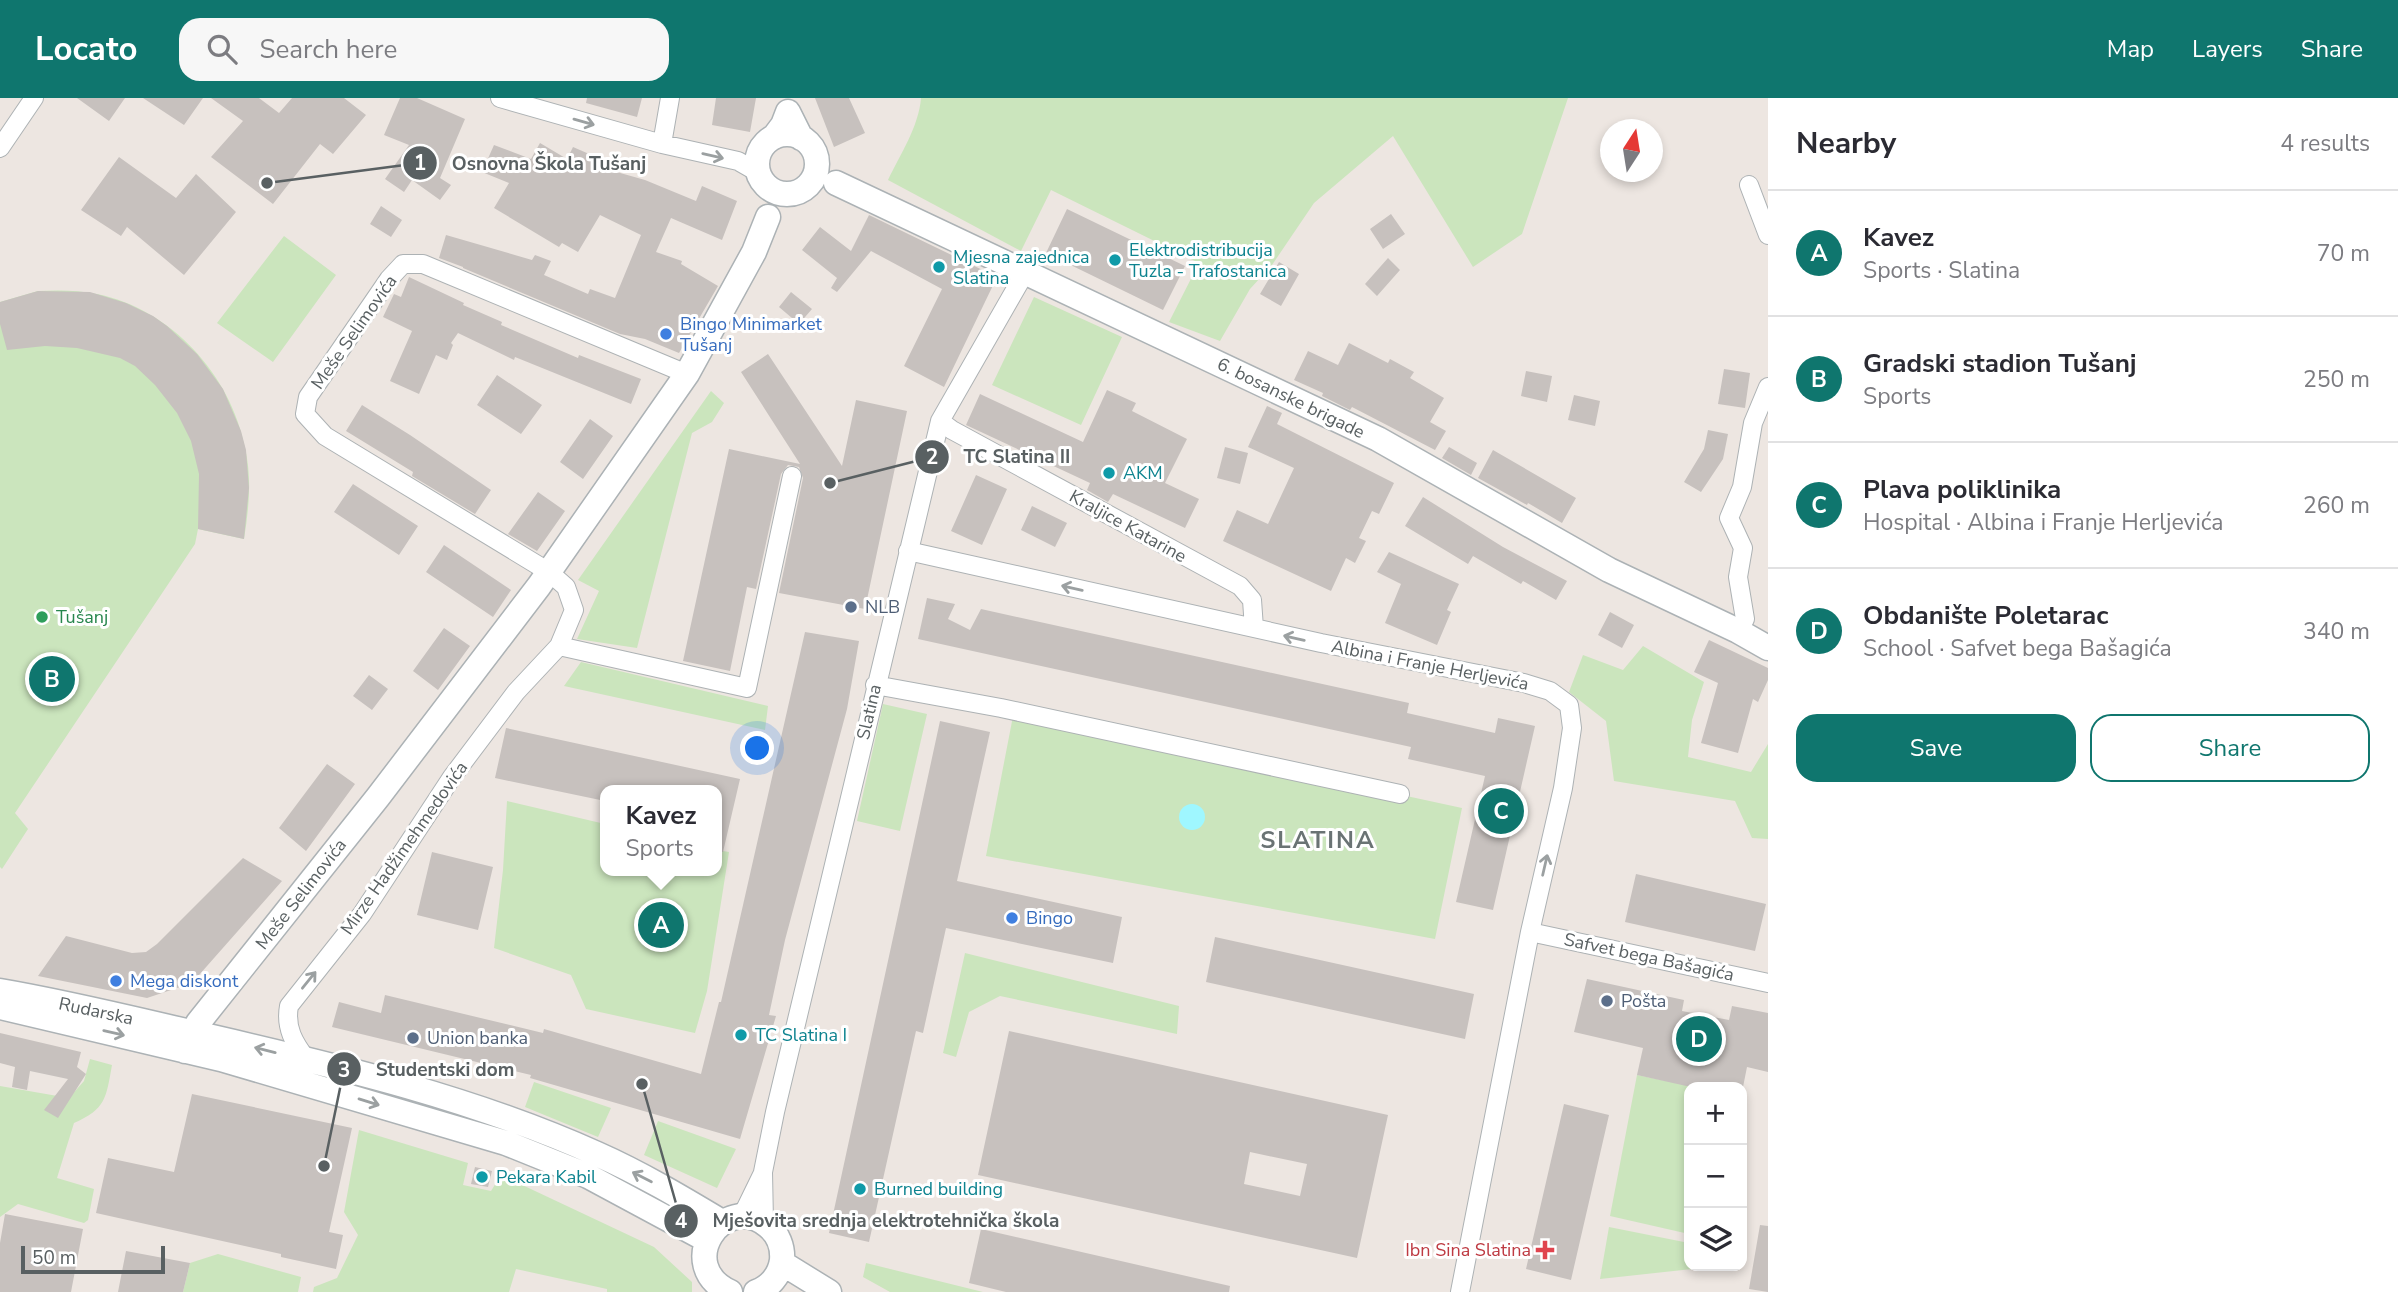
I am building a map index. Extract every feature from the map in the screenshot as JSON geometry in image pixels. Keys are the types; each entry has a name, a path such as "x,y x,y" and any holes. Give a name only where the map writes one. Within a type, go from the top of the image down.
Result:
{"street":[{"path":"0,148 34,98"},
{"path":"500,98 662,144 738,161 752,169 772,190 799,190 836,183"},
{"path":"662,144 670,98"},
{"path":"774,137 783,125 788,105"},
{"path":"788,105 801,138"},
{"path":"768,217 757,158 766,142 774,137 783,135 801,138 809,144 816,160 836,183"},
{"path":"768,217 779,203 813,179 816,160"},
{"name":"6. bosanske brigade","path":"836,183 1378,439 1609,570 1768,648"},
{"path":"1749,185 1768,235"},
{"name":"Meše Selimovića","path":"189,1042 549,572 687,374 754,252 768,217"},
{"name":"Meše Selimovića","path":"549,572 325,436 305,414 309,397 389,279 404,264 423,264 687,374"},
{"name":"Slatina","path":"734,1225 763,1172 875,685 940,421 1026,271"},
{"path":"1738,631 1745,619 1738,577 1742,548 1728,518 1742,488 1752,424 1768,387"},
{"name":"Kraljice Katarine","path":"940,421 952,430 1240,586 1252,600 1254,628"},
{"path":"559,646 747,688 792,476"},
{"name":"Albina i Franje Herljevića","path":"908,551 1254,628 1524,683 1550,691 1569,705 1572,728 1563,789 1530,932 1460,1292"},
{"name":"Mirze Hadžimehmedovića","path":"307,1060 289,1031 286,1020 289,1006 362,914 452,777 516,692 559,646 574,610 566,587 549,572"},
{"path":"875,685 1001,708 1399,794"},
{"name":"Safvet bega Bašagića","path":"1530,932 1768,983"},
{"name":"Rudarska","path":"0,991 189,1042"},
{"name":"Rudarska","path":"0,1007 189,1042"},
{"path":"189,1042 307,1060 439,1096 513,1120 597,1154 734,1225"},
{"path":"189,1042 221,1059 506,1143 588,1175 734,1225 773,1229 782,1251 773,1283 829,1292"},
{"path":"728,1292 709,1275 704,1252 734,1225"}],"green space":[{"path":"921,98 1568,98 1522,234 1473,267 1393,136 1314,203 1272,265 1250,289 1220,341 1169,322 1199,263 1051,190 1021,251 888,180 913,130"},
{"path":"284,236 336,275 273,362 217,323"},
{"path":"38,291 83,292 124,302 173,330 194,349 212,371 238,421 247,459 248,504 244,539 198,529 195,544 15,813 28,829 2,869 0,302"},
{"path":"1034,297 1122,337 1081,425 992,385"},
{"path":"711,391 724,403 712,422 692,433 637,648 577,639 599,591 578,580"},
{"path":"1643,646 1704,682 1692,720 1688,757 1751,772 1768,744 1768,839 1752,838 1735,801 1614,781 1606,721 1569,692 1583,655 1623,670"},
{"path":"581,662 768,706 765,730 564,686"},
{"path":"883,704 927,714 900,831 857,821"},
{"path":"1014,711 1462,808 1435,939 986,856"},
{"path":"507,801 600,823 600,876 722,876 722,851 729,852 707,991 695,1033 586,1009 571,975 494,948"},
{"path":"965,953 1179,1006 1177,1034 1000,996 969,1012 956,1057 943,1053"},
{"path":"90,1059 112,1065 106,1094 93,1113 74,1123 57,1178 94,1189 88,1220 84,1223 18,1204 0,1217 0,1086 69,1098 84,1081"},
{"path":"1694,1063 1690,1082 1684,1082 1684,1233 1610,1216 1637,1075 1666,1081"},
{"path":"534,1082 611,1108 598,1137 525,1107"},
{"path":"658,1121 736,1149 717,1188 644,1155"},
{"path":"359,1130 468,1163 463,1185 491,1191 501,1175 654,1247 692,1282 692,1292 607,1292 607,1289 516,1269 509,1292 313,1292 314,1287 337,1278 358,1235 344,1212"},
{"path":"1609,1227 1684,1242 1684,1270 1600,1279"},
{"path":"218,1254 301,1277 298,1292 183,1292 190,1263"},
{"path":"866,1263 983,1292 890,1292 863,1277"}],"water":[{"path":"1192,804 1201,808 1205,817 1201,826 1192,830 1183,826 1179,817 1183,808"}],"building":[{"path":"77,98 125,98 109,121"},
{"path":"143,98 203,98 184,125"},
{"path":"211,98 259,98 279,113 292,98 344,98 366,115 333,154 320,144 273,204 211,157 243,121"},
{"path":"400,98 417,98 465,119 440,178 451,185 440,200 412,180 404,192 385,179 409,145 384,135"},
{"path":"587,98 642,98 637,117 586,103"},
{"path":"716,98 756,98 750,132 712,125"},
{"path":"815,98 849,98 865,133 834,147"},
{"path":"540,143 567,159 573,147 603,160 599,167 645,180 696,201 702,186 737,201 722,240 671,218 656,252 682,261 681,264 718,286 679,353 645,339 620,334 439,258 446,235 532,260 535,255 551,261 544,275 588,294 590,289 615,298 641,235 600,215 578,252 562,243 559,247 494,208 509,183 482,172 494,145 531,159"},
{"path":"119,157 176,198 196,174 236,212 184,275 127,227 121,236 81,210"},
{"path":"381,206 402,220 391,237 370,224"},
{"name":"Elektrodistribucija Tuzla - Trafostanica","path":"1067,209 1185,266 1163,310 1046,253"},
{"path":"1391,214 1405,234 1383,249 1370,229"},
{"path":"869,215 997,277 944,387 904,366 942,289 871,251 837,292 831,288 837,278 802,250 820,227 851,251"},
{"path":"1388,258 1400,270 1377,296 1365,284"},
{"path":"1279,262 1299,274 1281,306 1260,294"},
{"path":"409,277 502,322 501,325 578,358 579,355 641,379 631,404 515,357 514,360 458,333 451,343 453,345 447,360 436,355 419,394 390,381 412,331 383,317 394,294 401,297"},
{"path":"38,291 90,292 126,303 167,326 197,354 223,389 246,450 249,488 244,539 198,529 199,474 191,441 177,413 155,385 135,366 120,358 77,348 45,346 7,350 0,324 0,302"},
{"path":"791,292 812,309 799,324 779,307"},
{"path":"1349,343 1388,363 1390,359 1414,372 1410,378 1444,398 1430,422 1446,431 1435,450 1294,380 1308,351 1338,365"},
{"path":"768,354 842,466 856,400 907,411 865,609 779,593 803,478 799,467 788,465 781,474 756,589 747,587 730,671 683,661 729,449 800,464 741,372"},
{"path":"1724,369 1750,373 1745,408 1718,404"},
{"path":"1526,371 1552,376 1547,402 1521,396"},
{"path":"497,375 542,405 521,434 477,405"},
{"path":"1107,390 1136,403 1132,411 1187,439 1165,483 1199,499 1185,528 1113,494 1108,502 1087,490 1090,483 966,425 980,394 1083,442"},
{"path":"1574,395 1600,401 1595,426 1568,420"},
{"path":"362,405 491,490 475,514 412,476 413,472 346,431"},
{"path":"1267,406 1282,413 1277,424 1394,483 1379,514 1372,511 1359,538 1366,541 1355,563 1346,558 1331,591 1223,541 1237,510 1268,524 1294,468 1248,447"},
{"path":"590,419 613,436 583,479 560,462"},
{"path":"1708,430 1728,434 1723,459 1701,492 1684,482 1704,449"},
{"path":"1225,447 1248,453 1240,484 1217,478"},
{"path":"1449,447 1477,463 1471,475 1442,458"},
{"path":"1493,450 1576,498 1562,523 1478,478"},
{"path":"976,475 1007,489 982,545 951,531"},
{"path":"353,484 418,526 399,555 334,512"},
{"path":"538,492 565,511 537,551 508,534"},
{"path":"1423,497 1503,547 1567,581 1556,600 1523,581 1521,584 1473,556 1468,564 1405,526"},
{"path":"1032,506 1067,523 1055,547 1021,530"},
{"path":"444,545 511,590 493,617 426,572"},
{"path":"1389,552 1459,584 1447,610 1451,612 1437,645 1385,623 1401,584 1377,572"},
{"path":"927,598 955,604 948,619 970,630 981,609 1409,703 1407,713 1495,733 1498,718 1535,726 1493,910 1456,902 1485,776 1408,759 1411,747 918,639"},
{"path":"1610,612 1634,625 1622,648 1598,635"},
{"path":"444,628 470,646 438,690 413,671"},
{"path":"805,632 859,641 847,709 785,940 769,1015 776,1016 740,1139 530,1078 531,1075 332,1027 339,1002 381,1013 385,995 543,1033 544,1029 701,1074 721,1002"},
{"path":"1709,640 1768,668 1768,680 1758,702 1753,699 1738,753 1701,743 1718,683 1694,672"},
{"path":"369,675 388,689 372,710 353,696"},
{"path":"940,721 990,732 957,881 1122,917 1113,963 946,928 923,1033 916,1031 869,1242 829,1233"},
{"path":"506,728 740,779 722,852 722,785 600,785 600,800 495,778"},
{"path":"327,764 355,784 306,851 279,828"},
{"path":"432,852 493,867 478,930 417,915"},
{"path":"243,858 282,881 192,983 147,998 38,976 66,936 132,953 146,952"},
{"path":"1636,874 1766,904 1755,951 1625,922"},
{"path":"1215,937 1474,994 1465,1039 1206,982"},
{"path":"1587,979 1684,1000 1682,1011 1729,1020 1732,1006 1768,1013 1768,1072 1747,1067 1744,1082 1684,1082 1684,1085 1637,1075 1643,1048 1574,1032"},
{"path":"1009,1031 1388,1115 1357,1258 978,1175","holes":["1250,1152 1307,1164 1300,1196 1244,1184"]},
{"path":"0,1033 81,1052 77,1067 86,1074 58,1118 44,1110 68,1079 30,1071 27,1090 12,1087 15,1067 0,1063"},
{"path":"192,1094 352,1128 329,1232 343,1235 336,1269 281,1257 281,1254 96,1213 108,1158 174,1172"},
{"path":"1564,1104 1609,1115 1571,1280 1526,1269"},
{"name":"Pekara Kabil","path":"475,1167 492,1171 488,1187 471,1184"},
{"path":"5,1214 83,1229 71,1292 0,1292 0,1243"},
{"path":"1760,1225 1768,1226 1768,1292 1749,1289"},
{"path":"981,1229 1230,1286 1229,1292 1006,1292 969,1283"},
{"path":"126,1251 190,1263 183,1292 118,1292"}],"place":[{"name":"Osnovna Škola Tušanj","path":"267,183"},
{"name":"Elektrodistribucija Tuzla - Trafostanica","path":"1115,260"},
{"name":"Mjesna zajednica Slatina","path":"939,267"},
{"name":"Bingo Minimarket Tušanj","path":"666,334"},
{"name":"AKM","path":"1109,473"},
{"name":"TC Slatina II","path":"830,483"},
{"name":"NLB","path":"851,607"},
{"name":"Tušanj","path":"42,617"},
{"name":"Gradski stadion Tušanj","path":"52,679"},
{"name":"Plava poliklinika","path":"1501,811"},
{"name":"Bingo","path":"1012,918"},
{"name":"Kavez","path":"661,925"},
{"name":"Mega diskont","path":"116,981"},
{"name":"Pošta","path":"1607,1001"},
{"name":"TC Slatina I","path":"741,1035"},
{"name":"Union banka","path":"413,1038"},
{"name":"Obdanište Poletarac","path":"1699,1039"},
{"name":"Mješovita srednja elektrotehnička škola","path":"642,1084"},
{"name":"Studentski dom","path":"324,1166"},
{"name":"Pekara Kabil","path":"482,1177"},
{"name":"Burned building","path":"860,1189"},
{"name":"Ibn Sina Slatina","path":"1545,1250"}],"district":[{"name":"SLATINA","path":"1318,840"}]}
